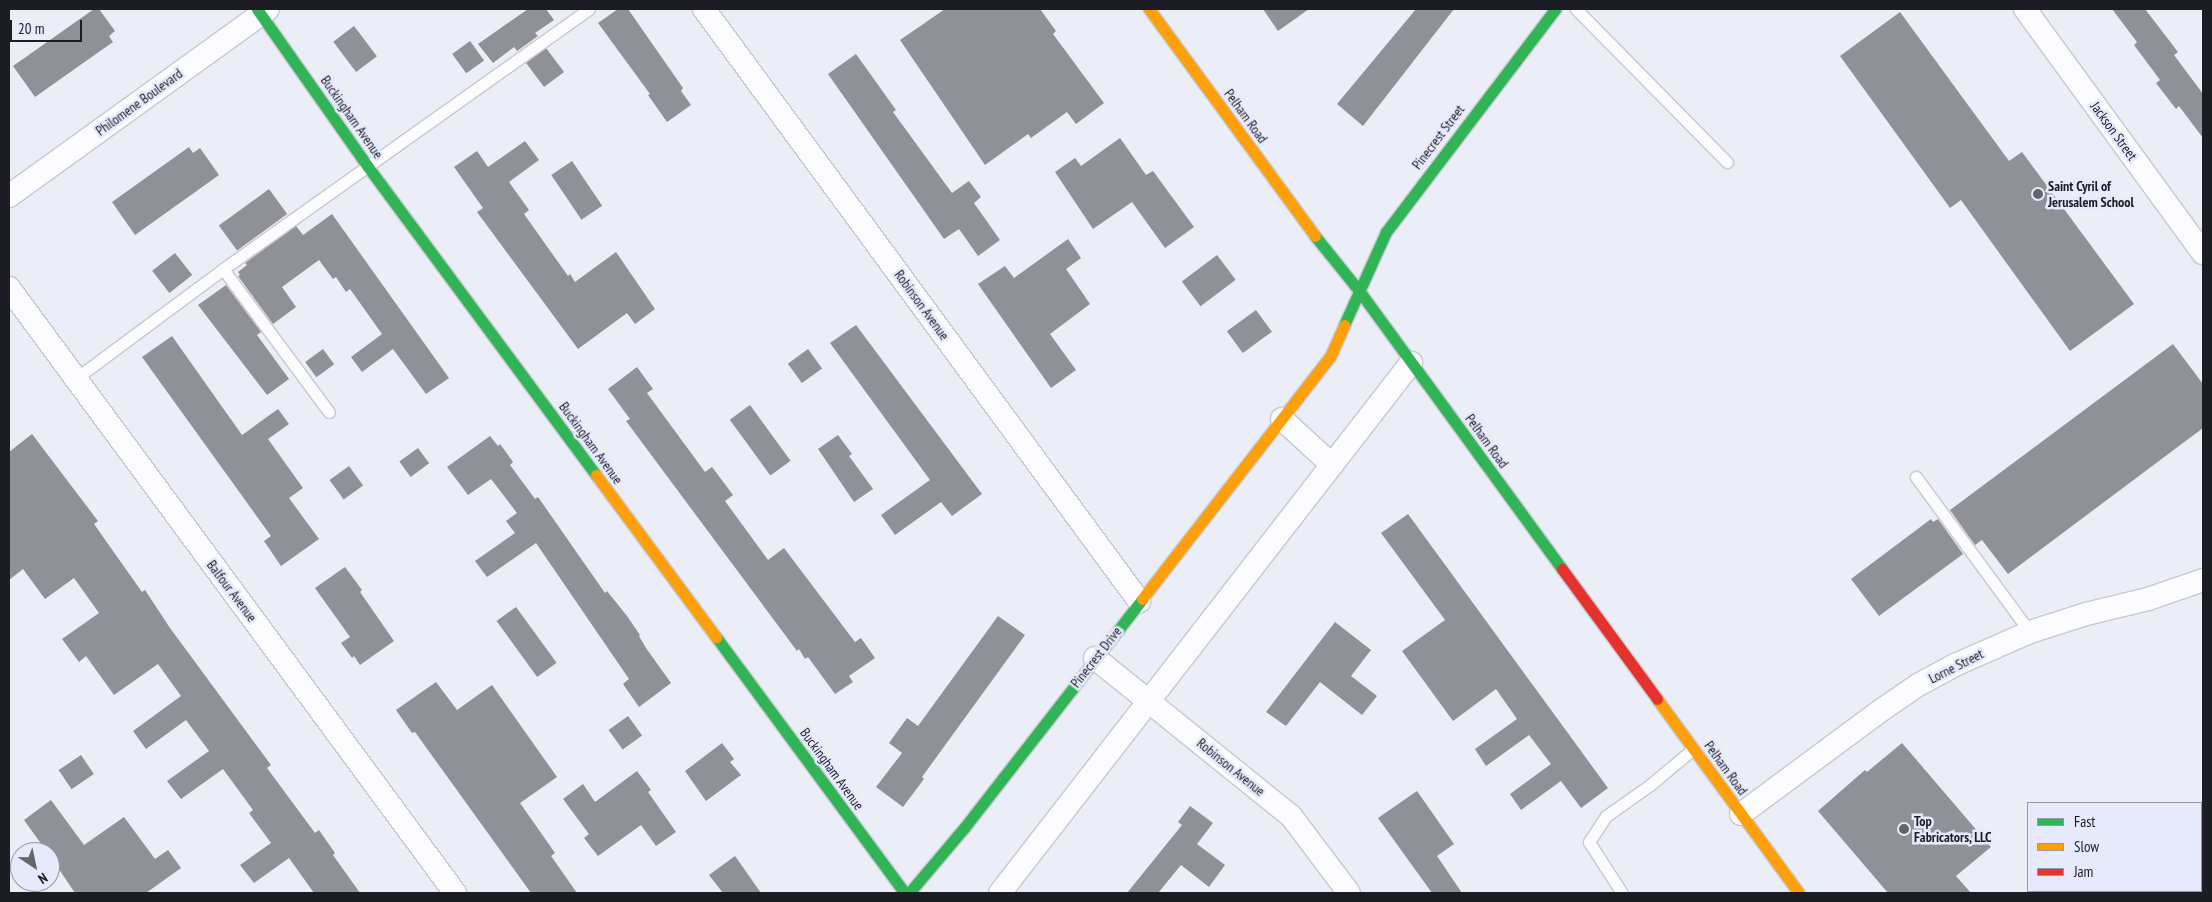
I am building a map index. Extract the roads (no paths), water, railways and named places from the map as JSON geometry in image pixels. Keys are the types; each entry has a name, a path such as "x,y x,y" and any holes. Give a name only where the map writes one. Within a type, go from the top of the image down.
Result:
{"street":[{"name":"Robinson Avenue","path":"704,9 1139,601"},
{"name":"Pelham Road","path":"1149,9 1337,266 1360,292 1799,893"},
{"name":"Pinecrest Street","path":"1360,292 1386,232 1555,9"},
{"name":"Jackson Street","path":"2025,9 2203,253"},
{"name":"Buckingham Avenue","path":"262,11 368,167 905,893"},
{"name":"Philomene Boulevard","path":"9,196 262,11"},
{"name":"Balfour Avenue","path":"9,288 456,893"},
{"name":"Pinecrest Drive","path":"909,893 964,828 1330,357 1360,292"},
{"path":"1000,893 1411,363"},
{"path":"1282,419 1332,465"},
{"name":"Lorne Street","path":"1741,814 1918,685 1955,665 2030,632 2086,614 2148,599 2203,580"},
{"name":"Robinson Avenue","path":"1095,658 1292,816 1348,893"}],"lane":[{"path":"75,379 223,270 589,9"},
{"path":"1576,9 1727,162"},
{"path":"223,270 329,412"},
{"path":"1916,477 2030,632"},
{"path":"1622,893 1590,842 1606,816 1650,785 1693,749"}],"place":[{"name":"Saint Cyril of Jerusalem School","path":"2038,194"},
{"name":"Top Fabricators, LLC","path":"1904,829"}]}
